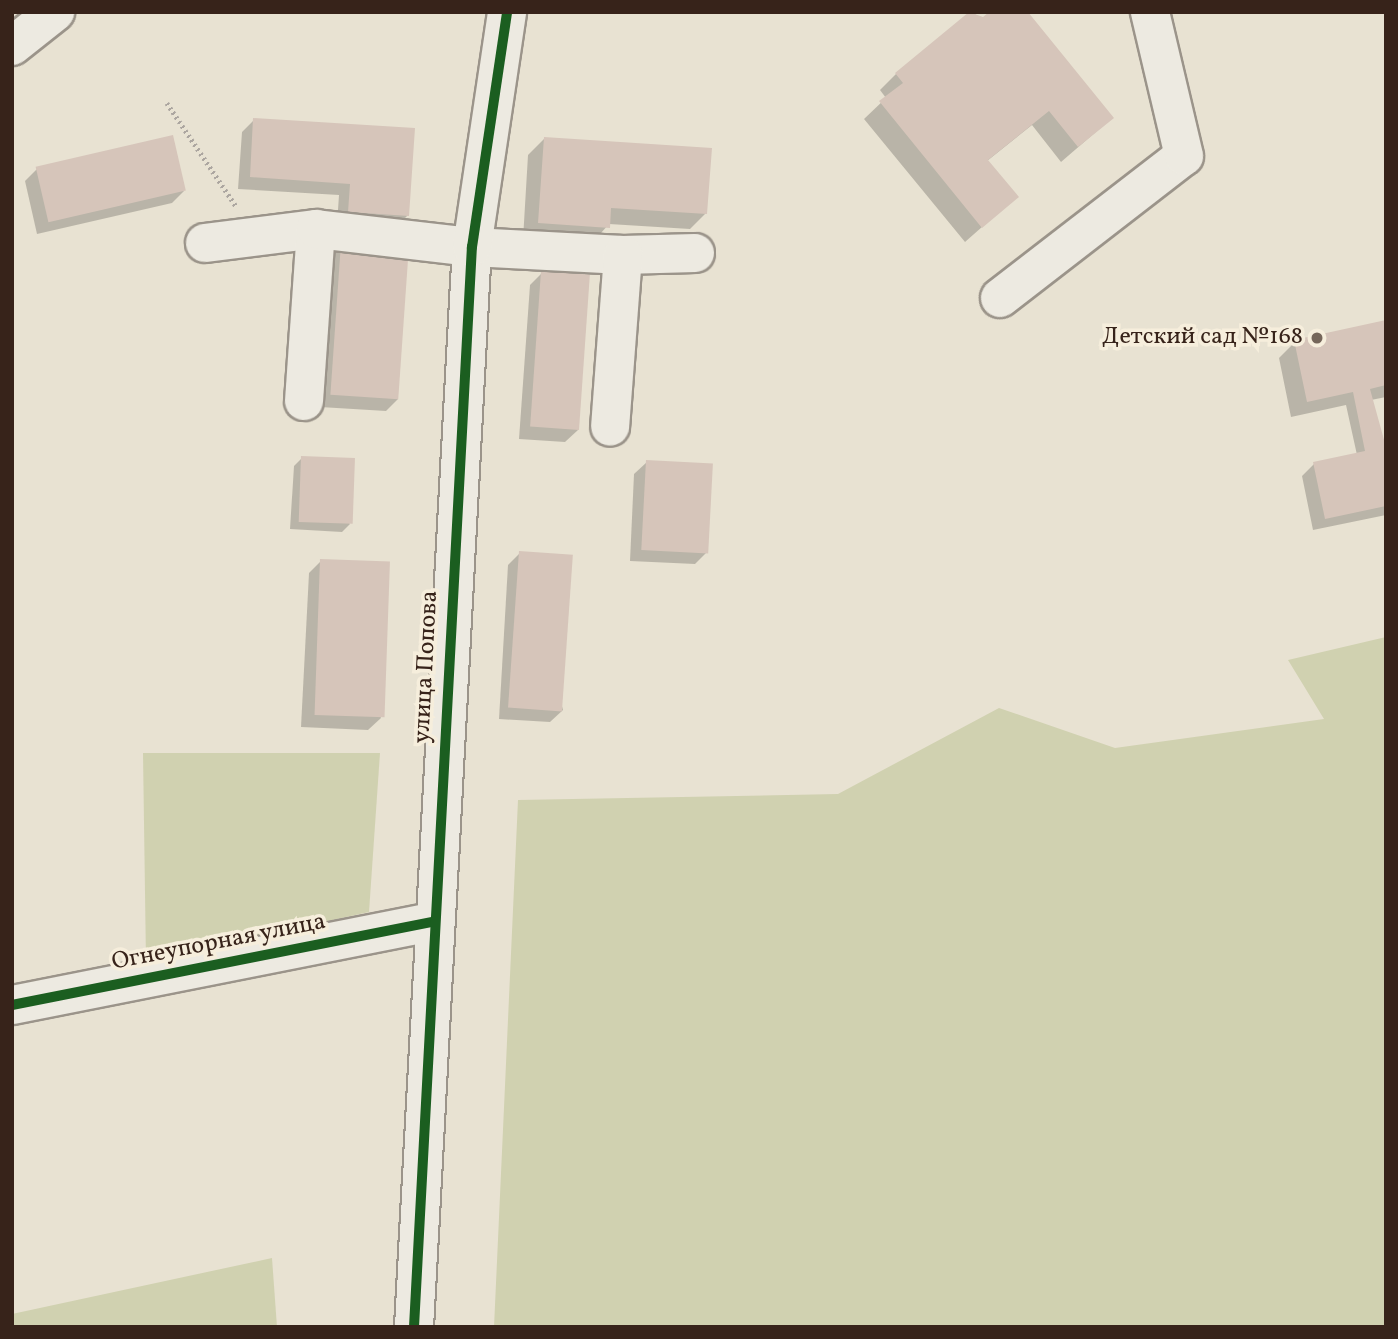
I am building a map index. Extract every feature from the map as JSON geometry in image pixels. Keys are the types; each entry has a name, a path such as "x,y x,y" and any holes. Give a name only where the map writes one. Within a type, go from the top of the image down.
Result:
{"street":[{"path":"12,46 55,12"},
{"name":"улица Попова","path":"414,1327 472,247 507,12"},
{"path":"1000,299 1184,156 1150,12"},
{"path":"304,401 316,229"},
{"path":"205,243 316,229 472,247 623,255 695,253"},
{"path":"610,427 623,255"},
{"name":"Огнеупорная улица","path":"12,1006 435,921"}],"path":[{"path":"167,103 256,236"}],"green space":[{"path":"1386,637 1386,1327 494,1327 518,800 838,794 999,708 1115,748 1324,719 1288,660"},
{"path":"143,753 380,753 369,912 146,961"},
{"path":"272,1258 277,1327 12,1327 12,1314"}],"building":[{"path":"969,12 983,17 989,12 1028,12 1114,118 1078,147 1049,111 988,160 1019,197 982,228 879,101 903,83 895,73"},
{"path":"253,118 415,128 409,216 348,212 350,184 250,177"},
{"path":"173,135 186,191 48,222 36,167"},
{"path":"544,137 712,148 707,214 611,208 610,228 538,223"},
{"path":"341,243 409,248 398,399 330,395"},
{"path":"541,271 590,274 579,430 530,427"},
{"path":"1386,320 1386,385 1370,389 1386,447 1386,506 1325,519 1313,462 1365,451 1353,392 1307,402 1294,340"},
{"path":"301,456 355,458 353,524 299,522"},
{"path":"646,460 713,464 708,553 641,550"},
{"path":"519,551 573,555 562,711 508,708"},
{"path":"320,559 390,561 385,717 315,715"}],"cycle path":[{"path":"414,1327 472,247 507,12"},
{"path":"12,1005 435,921"}],"place":[{"name":"Детский сад №168","path":"1317,338"}]}
